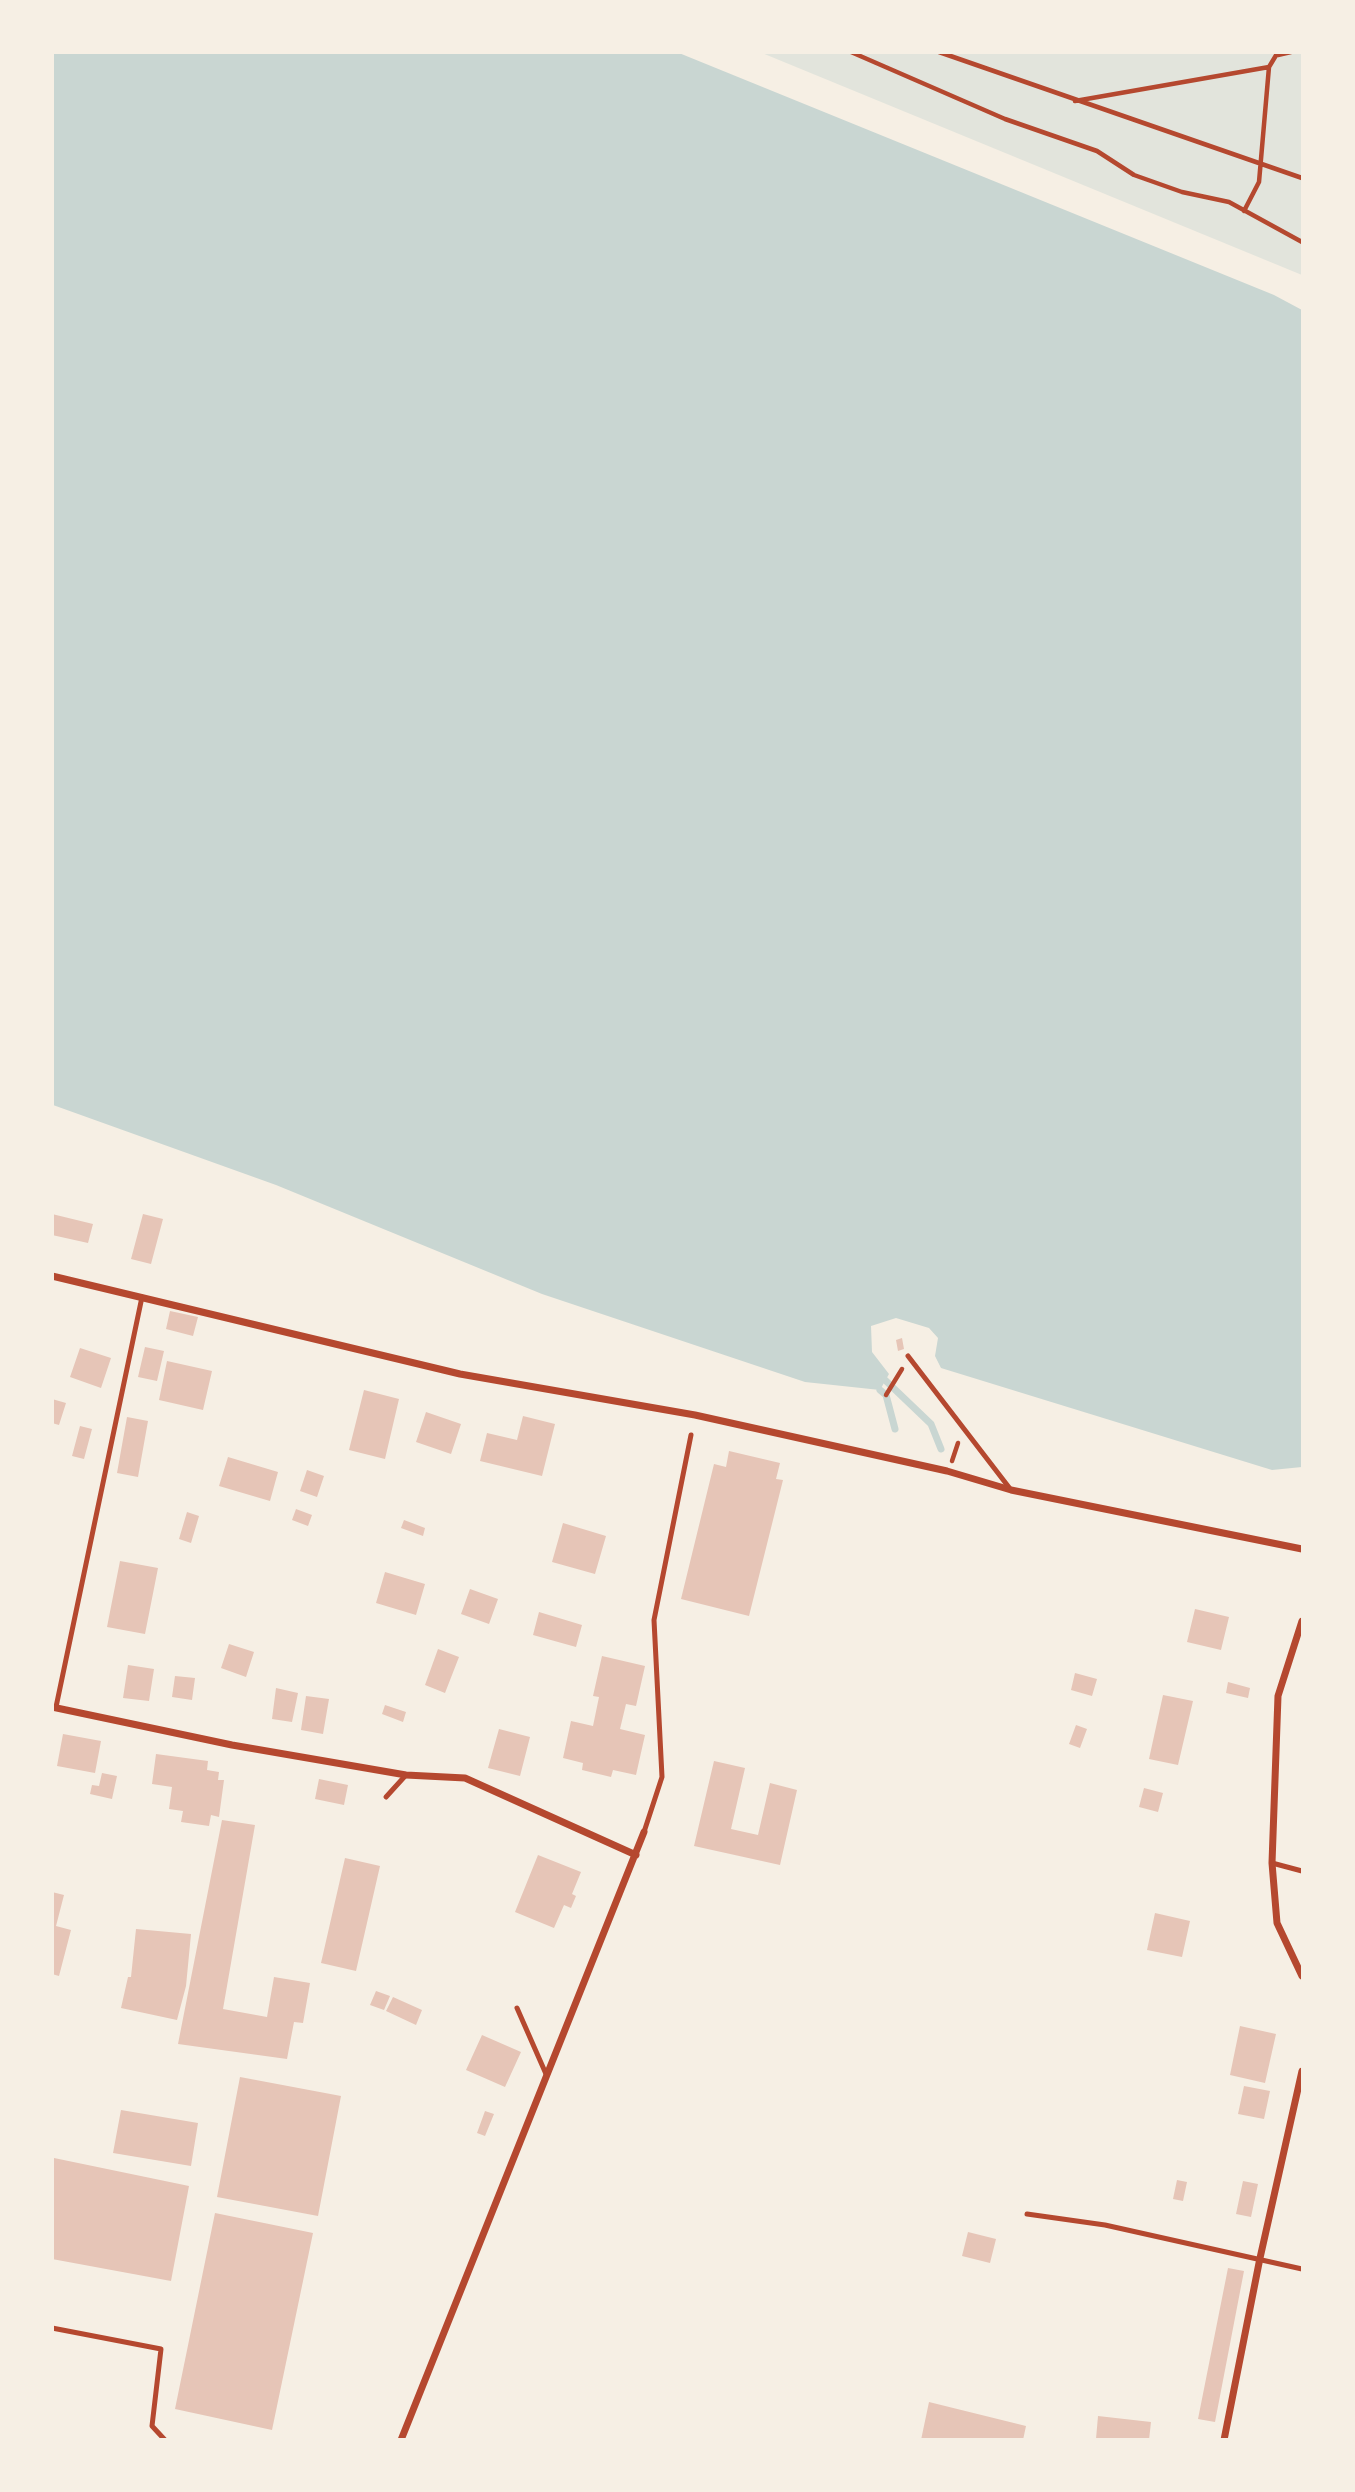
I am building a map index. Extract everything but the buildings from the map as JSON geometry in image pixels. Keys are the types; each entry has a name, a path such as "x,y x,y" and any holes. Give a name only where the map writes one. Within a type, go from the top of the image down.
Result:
{"street":[{"path":"52,1276 460,1374 695,1415 947,1471 1011,1490 1303,1549"},
{"path":"1303,1620 1278,1696 1272,1863 1277,1923 1303,1976"},
{"path":"54,1707 232,1745 406,1775 465,1778 636,1855"},
{"path":"401,2440 644,1832"},
{"path":"1224,2440 1260,2258 1303,2071"}],"lane":[{"path":"54,1707 142,1297"},
{"path":"908,1356 1011,1490"},
{"path":"644,1832 662,1777 654,1620 691,1435"},
{"path":"386,1797 406,1775"},
{"path":"1272,1863 1303,1871"},
{"path":"517,2008 547,2074"},
{"path":"1027,2214 1105,2225 1303,2269"},
{"path":"52,2328 161,2349 152,2427 165,2440"}],"path":[{"path":"851,52 1005,120 1097,151 1134,175 1182,192 1219,198 1303,242"},
{"path":"939,52 1074,102 1303,177"},
{"path":"1244,211 1259,181 1269,67 1278,54 1291,52"},
{"path":"1074,102 1269,67"},
{"path":"886,1395 899,1377"},
{"path":"947,1471 957,1451 961,1425"}],"shaded area":[{"path":"52,53 679,53 1274,295 1302,310 1302,1467 1272,1470 941,1368 935,1356 938,1338 929,1328 896,1318 871,1326 872,1352 889,1374 880,1390 805,1382 542,1294 276,1185 53,1105"},
{"path":"762,53 1302,53 1302,275"}],"waterway":[{"path":"885,1380 931,1424 941,1449"},
{"path":"880,1390 886,1395 895,1429"}]}
